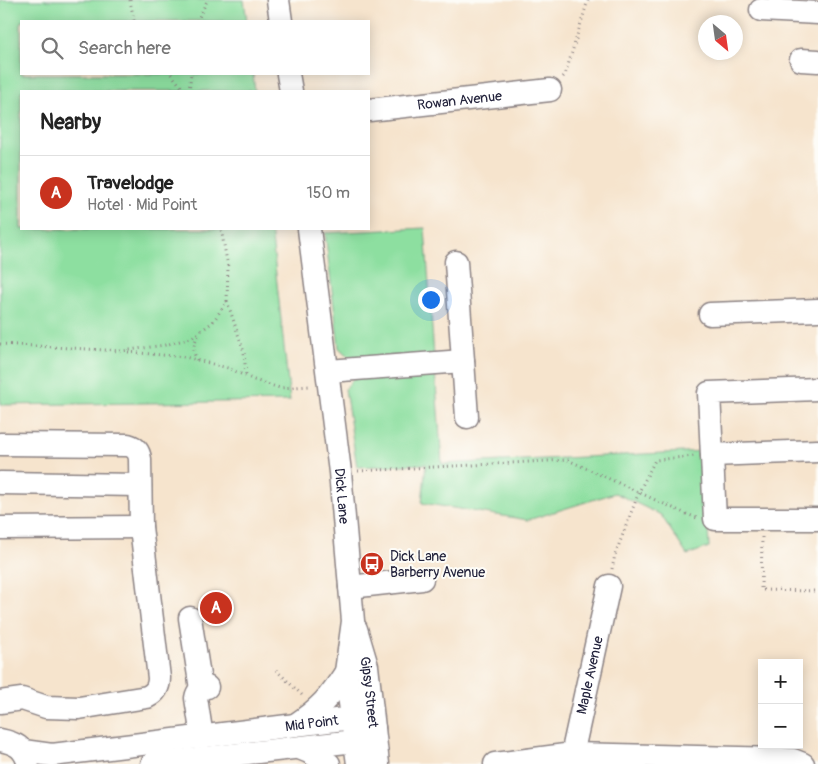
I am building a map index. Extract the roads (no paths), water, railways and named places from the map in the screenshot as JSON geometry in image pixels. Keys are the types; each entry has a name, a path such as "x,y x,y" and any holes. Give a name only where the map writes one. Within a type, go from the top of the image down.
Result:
{"street":[{"path":"278,0 281,20"},
{"path":"761,10 818,13"},
{"path":"288,75 291,90"},
{"name":"Rowan Avenue","path":"370,110 550,90"},
{"name":"Dick Lane","path":"309,230 340,472 353,621 346,672 358,764"},
{"path":"456,262 467,417"},
{"path":"710,314 818,310"},
{"path":"328,371 463,361"},
{"path":"818,389 709,393 715,519 818,519"},
{"path":"0,444 131,446 137,450 140,455 141,527 159,683 155,692 147,698 79,708 46,707 22,700 0,702"},
{"path":"712,454 818,451"},
{"path":"0,483 140,485"},
{"path":"0,528 141,527"},
{"path":"350,587 422,579"},
{"name":"Maple Avenue","path":"571,759 609,586"},
{"path":"190,618 204,688 198,692 196,698 202,737"},
{"name":"Gipsy Street","path":"353,621 367,666 378,764"},
{"path":"294,726 313,713 334,692 346,672"},
{"name":"Mid Point","path":"0,740 12,742 26,757 52,756 352,718 374,728"},
{"name":"Mid Point","path":"152,764 355,741 374,728"},
{"path":"299,748 329,764"},
{"path":"495,764 571,759 781,759 793,760 803,764"}],"place":[{"name":"Dick Lane Barberry Avenue","path":"372,564"},
{"name":"Travelodge","path":"216,608"}]}
